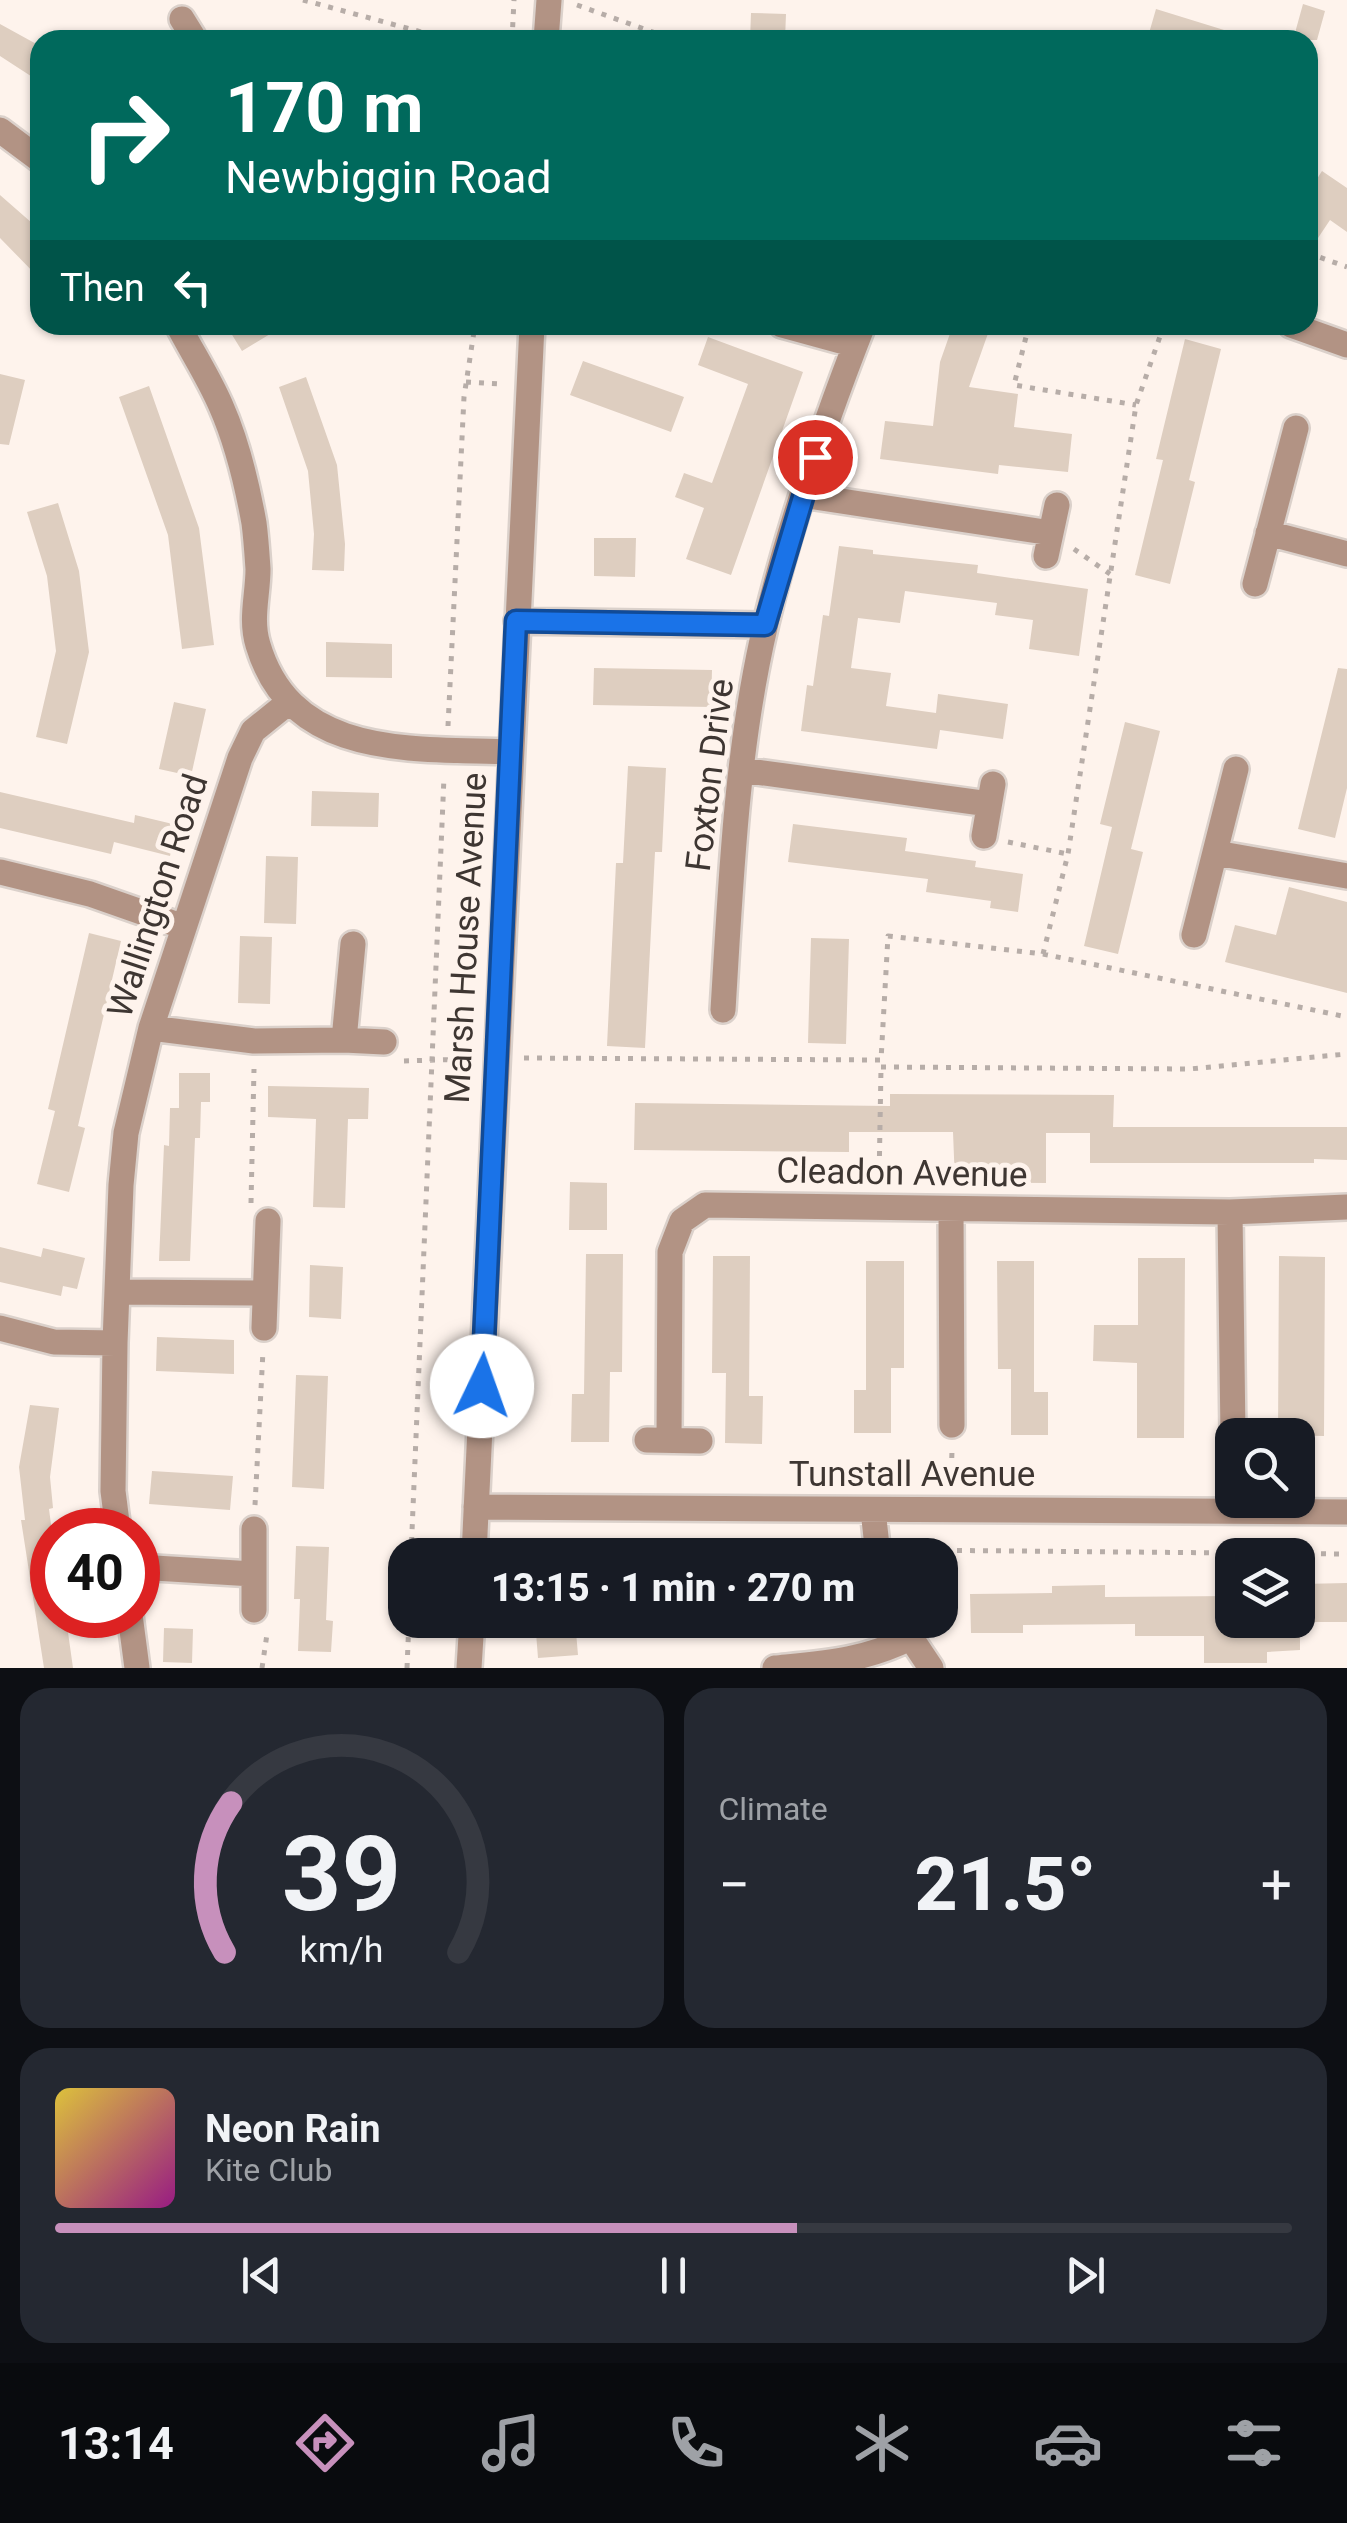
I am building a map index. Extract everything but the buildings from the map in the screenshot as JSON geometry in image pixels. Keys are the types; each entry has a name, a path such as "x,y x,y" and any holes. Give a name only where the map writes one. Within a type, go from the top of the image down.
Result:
{"street":[{"path":"547,30 549,1"},
{"path":"0,130 30,152"},
{"path":"183,335 222,406 240,460 254,524 258,572 253,602 258,645 288,702 322,727 356,742 510,752"},
{"name":"Marsh House Avenue","path":"475,1538 531,335"},
{"name":"Foxton Drive","path":"723,1010 742,770 765,625 802,495 859,335"},
{"path":"1318,335 1347,345"},
{"path":"1255,584 1296,428"},
{"path":"802,495 1049,544 1057,505"},
{"path":"1268,533 1347,554"},
{"path":"516,621 765,625"},
{"name":"Wallington Road","path":"115,1508 115,1343 121,1185 139,1067 240,758 253,731 288,702"},
{"path":"1194,935 1236,769"},
{"path":"742,770 991,794 984,836"},
{"path":"1216,853 1347,876"},
{"path":"0,872 90,894 184,927"},
{"path":"344,1040 354,944"},
{"path":"151,1028 254,1041 384,1042"},
{"name":"Cleadon Avenue","path":"700,1441 658,1440 670,1252 682,1221 705,1205 1230,1212 1347,1207"},
{"path":"951,1210 954,1424"},
{"path":"1230,1212 1233,1418"},
{"path":"264,1328 268,1221"},
{"path":"118,1292 266,1293"},
{"path":"0,1328 54,1342 115,1343"},
{"name":"Tunstall Avenue","path":"476,1507 873,1510 1215,1506"},
{"path":"873,1510 876,1538"},
{"name":"Tunstall Avenue","path":"1315,1510 1347,1512"},
{"path":"254,1530 254,1610"},
{"path":"160,1568 253,1574"},
{"path":"133,1638 137,1668"},
{"path":"470,1668 471,1638"},
{"path":"775,1668 852,1661 879,1653 895,1638"},
{"path":"911,1638 930,1668"}],"path":[{"path":"303,0 404,30"},
{"path":"512,30 514,0"},
{"path":"549,1 579,5 648,30"},
{"path":"1318,256 1347,266"},
{"path":"448,707 464,398 473,335"},
{"path":"1026,335 1014,385 1136,406"},
{"path":"1043,954 1068,854 1136,406 1161,335"},
{"path":"1049,544 1111,575"},
{"path":"413,1538 442,793"},
{"path":"991,794 1008,843 1068,854"},
{"path":"878,1208 888,936 1043,954 1347,1017"},
{"path":"254,1041 250,1221 268,1221"},
{"path":"384,1042 384,1060 432,1062 497,1058 1188,1069 1347,1054"},
{"path":"254,1530 264,1328"},
{"path":"951,1508 954,1424"},
{"path":"958,1552 1347,1554"},
{"path":"407,1668 408,1638"}],"route":[{"path":"482,1386 516,621 765,625 815,457"}]}
